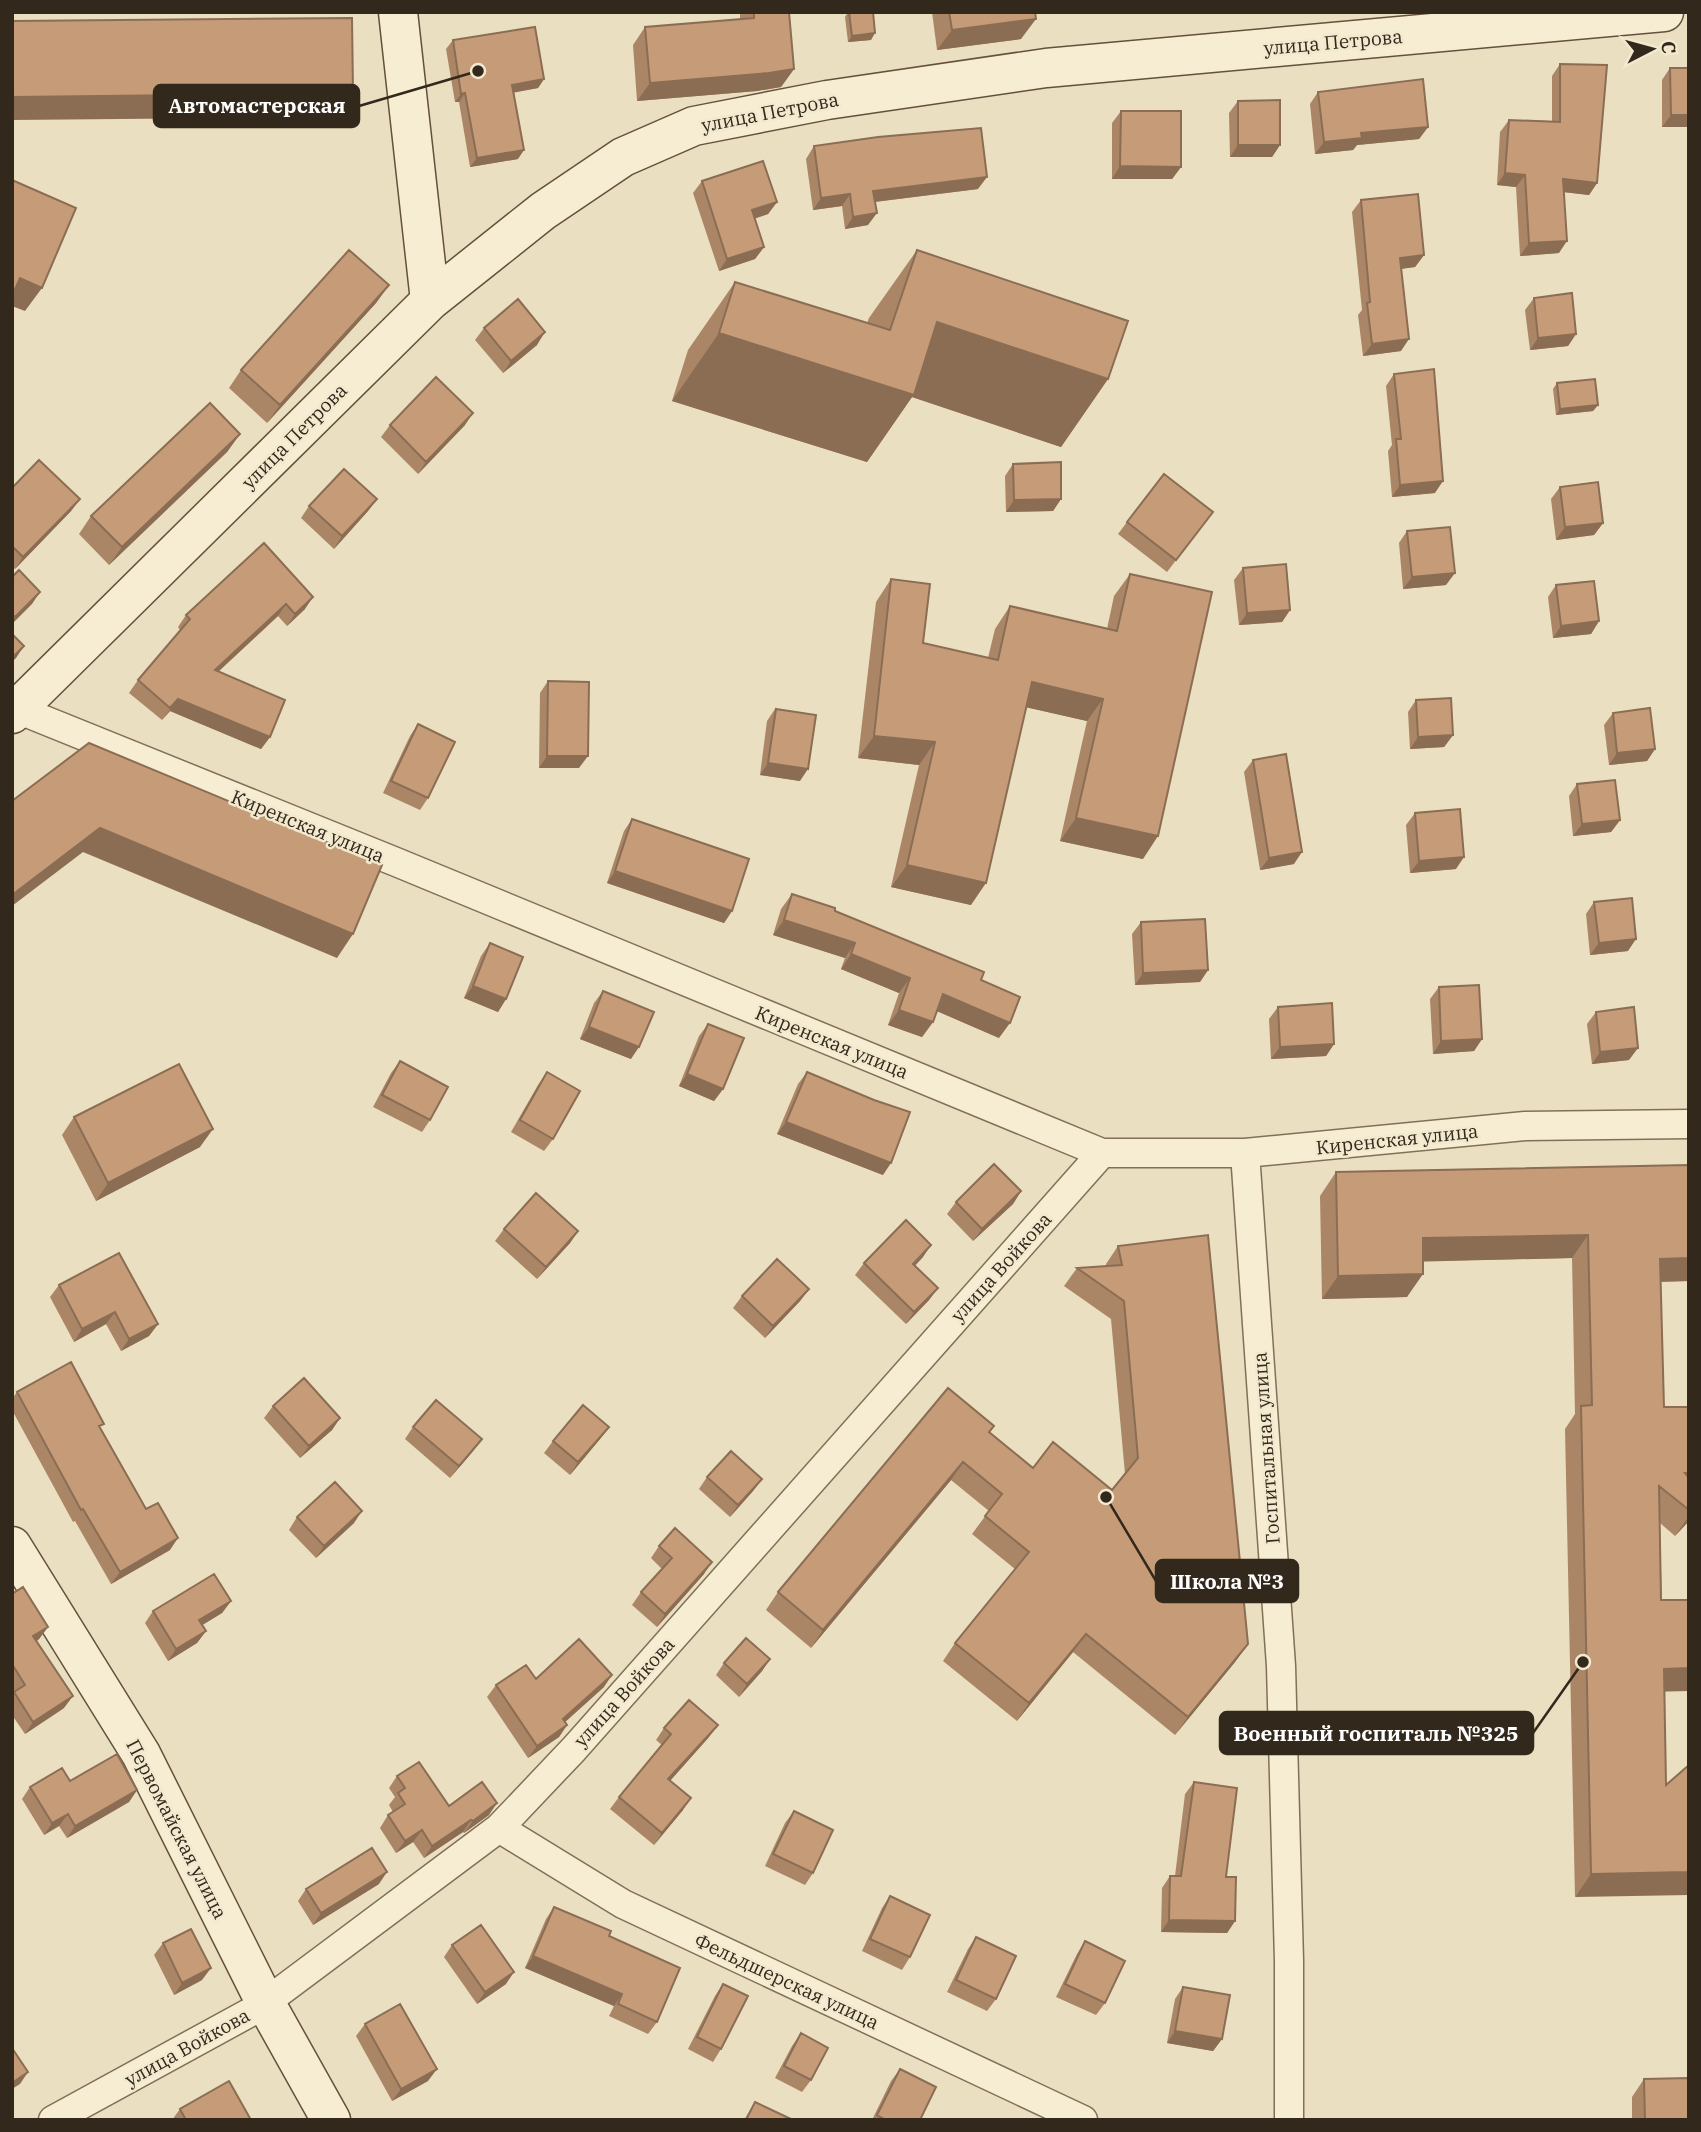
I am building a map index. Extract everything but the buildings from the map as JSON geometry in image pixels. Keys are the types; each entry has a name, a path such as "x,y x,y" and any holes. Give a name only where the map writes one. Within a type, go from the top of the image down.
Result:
{"street":[{"path":"398,12 430,301"},
{"name":"улица Петрова","path":"15,712 430,301 543,211 623,158 694,126 827,100 1046,68 1664,12"},
{"name":"Киренская улица","path":"15,712 396,862 1102,1153 1245,1153 1525,1126 1689,1124"},
{"name":"улица Войкова","path":"52,2120 258,2008 499,1828 574,1749 1102,1153"},
{"name":"Госпитальная улица","path":"1245,1153 1282,1666 1289,1949 1289,2120"},
{"name":"Первомайская улица","path":"12,1545 141,1754 265,2002 331,2120"},
{"name":"Фельдшерская улица","path":"499,1828 623,1904 1083,2120"}],"place":[{"name":"Автомастерская","path":"478,71"},
{"name":"Школа №3","path":"1106,1497"},
{"name":"Военный госпиталь №325","path":"1583,1662"}]}
